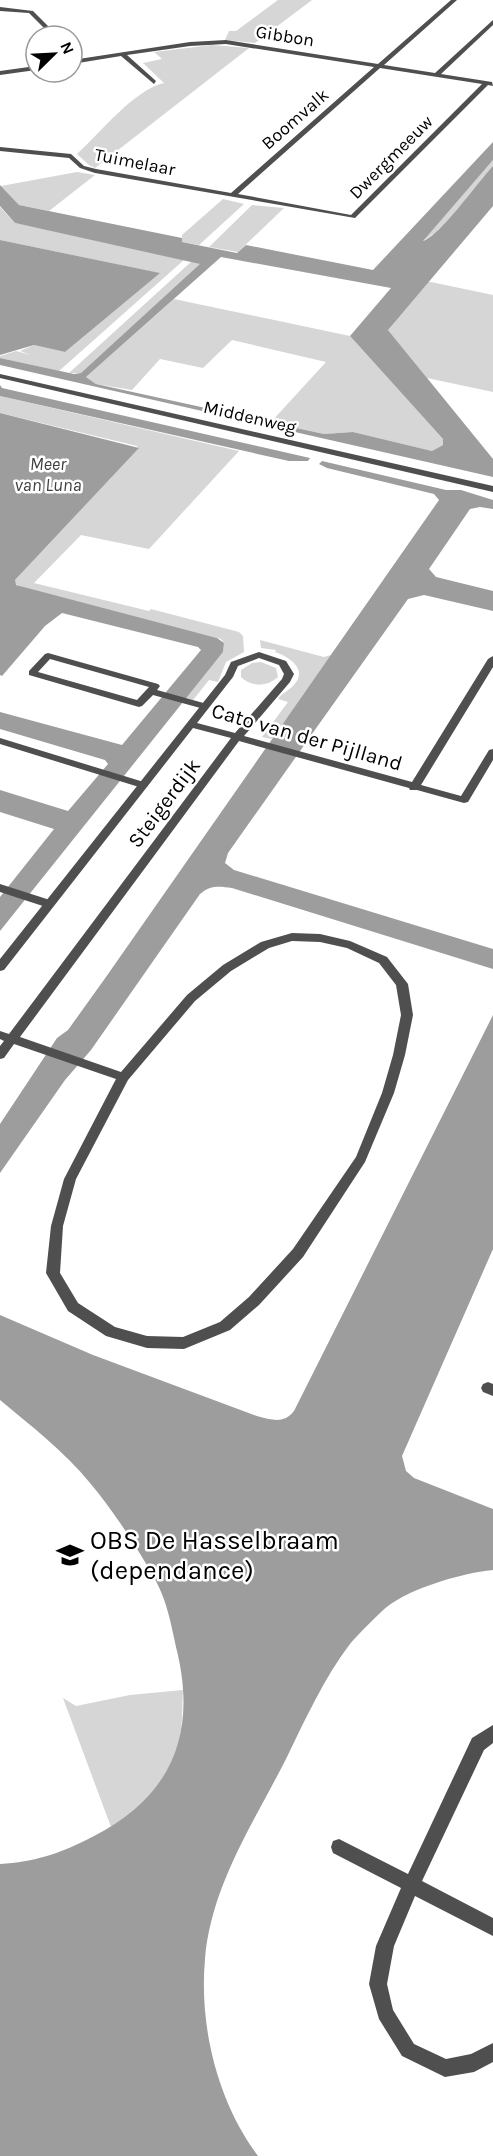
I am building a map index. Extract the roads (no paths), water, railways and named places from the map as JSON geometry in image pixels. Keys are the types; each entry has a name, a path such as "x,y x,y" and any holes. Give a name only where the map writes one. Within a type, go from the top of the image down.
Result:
{"street":[{"name":"Boomvalk","path":"232,196 454,0"},
{"path":"0,9 31,12 43,24"},
{"path":"437,75 483,36 493,22"},
{"name":"Gibbon","path":"84,60 190,44 226,42 490,84"},
{"path":"122,54 154,82"},
{"path":"0,74 24,70"},
{"name":"Dwergmeeuw","path":"232,196 353,217 490,84"},
{"name":"Tuimelaar","path":"0,149 71,156 86,169 232,196"},
{"name":"Middenweg","path":"0,376 493,489"},
{"name":"Steigerdijk","path":"0,967 230,675 234,664 259,655 283,663 288,668 287,680 237,737 0,1055"},
{"path":"48,656 155,686 151,691 140,704 32,673 48,656"},
{"name":"Cato van der Pijlland","path":"414,788 493,659"},
{"path":"151,691 204,706"},
{"name":"Cato van der Pijlland","path":"190,724 261,743 302,757 464,800 493,752"},
{"name":"Steigerdijk","path":"0,741 143,785"},
{"path":"0,888 49,904"},
{"path":"292,937 320,938 350,945 383,960 402,984 407,1015 399,1055 388,1093 361,1159 298,1253 254,1301 225,1326 184,1343 147,1342 111,1332 73,1306 53,1273 57,1226 70,1179 123,1077 191,998 227,968 265,945 292,937"},
{"path":"0,1035 123,1077"},
{"path":"493,1733 478,1744 411,1883 383,1956 378,1984 385,2013 408,2050 445,2068 474,2063 493,2052"},
{"path":"339,1847 493,1927"}],"water":[{"path":"493,142 493,160 423,241 449,219 493,166 493,206 388,330 493,459 493,477 0,365 0,358 74,374 81,373 200,264 15,223 0,206 0,185 19,205 182,238 182,242 237,253 246,245 373,270","holes":["221,257 391,288 350,336 443,439 443,445 432,451 353,432 324,434 96,384 86,377"]},
{"path":"0,240 160,273 65,352 34,345 0,355"},
{"path":"0,385 2,388 310,458 308,461 289,461 0,396"},
{"name":"Meer van Luna","path":"0,413 139,448 15,580 16,585 217,638 224,643 223,652 0,931 0,897 54,829 0,812 0,790 68,811 108,764 105,760 0,729 0,712 122,745 201,650 198,647 62,613 45,626 2,676 0,675"},
{"path":"322,461 446,490 461,490 493,500 493,509 480,507 470,509 429,569 436,577 493,591 493,611 424,595 408,599 307,741 309,745 305,744 228,853 225,863 234,870 493,949 493,969 232,888 207,889 200,894 91,1050 65,1080 0,1173 0,1124 57,1038 68,1030 106,977 439,500 434,494 327,468 319,464"},
{"path":"493,1015 493,1249 402,1456 406,1471 414,1478 493,1509 493,1570 449,1579 403,1597 381,1612 354,1640 315,1700 225,1880 209,1932 205,1959 205,2010 208,2036 222,2087 232,2111 258,2156 0,2156 0,1864 36,1859 70,1848 121,1820 143,1802 160,1781 173,1759 180,1734 183,1707 182,1678 176,1647 168,1613 156,1581 108,1506 70,1460 0,1400 0,1315 93,1355 257,1416 273,1420 286,1418 294,1411"}],"place":[{"name":"OBS De Hasselbraam (dependance)","path":"70,1555"}]}
